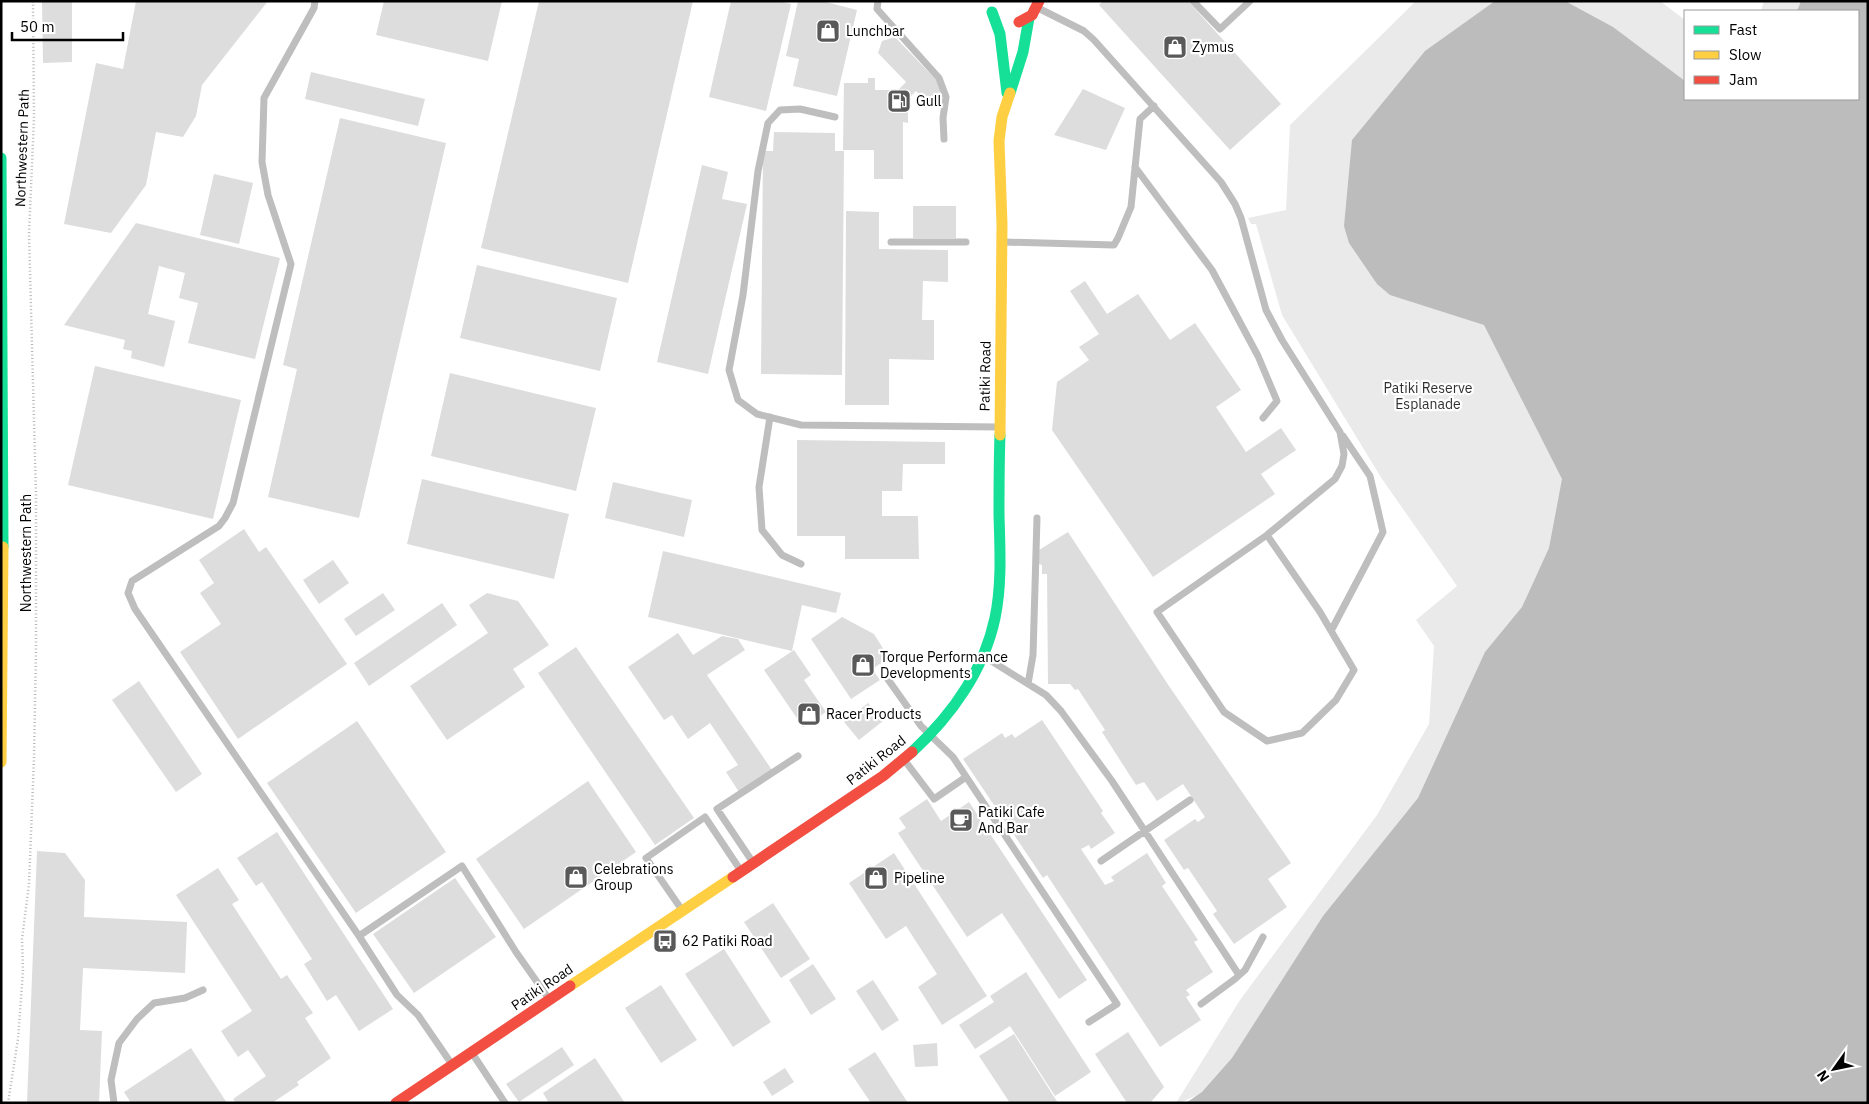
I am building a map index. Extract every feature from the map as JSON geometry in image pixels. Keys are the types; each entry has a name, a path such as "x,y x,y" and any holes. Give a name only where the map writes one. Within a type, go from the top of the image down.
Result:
{"main road":[{"path":"987,5 998,18 1005,22 1014,23 1022,22 1029,18 1038,4"},
{"name":"Patiki Road","path":"987,5 1000,34 1008,102"},
{"name":"Patiki Road","path":"396,1103 862,791 904,760 931,734 957,702 983,655 997,609 1002,242 999,140 1003,112 1008,102 1022,55 1029,18"},
{"path":"1,158 4,473 1,762"}],"lane":[{"path":"316,1 314,8 264,98 262,162 268,195 291,264 232,503 226,518 219,526 132,581 128,593 135,609 397,995 418,1016 452,1066"},
{"path":"878,1 877,9 939,78 946,97 943,118 944,139"},
{"path":"1194,1 1220,29 1250,1"},
{"path":"1038,4 1084,31 1094,40 1214,172 1235,204 1241,218 1266,310 1282,340 1370,476 1383,532 1331,631"},
{"path":"1002,242 1114,245 1131,207 1140,119 1154,106"},
{"path":"835,117 800,108 780,110 768,123 758,171 743,295 730,370 738,400 756,414 801,425 1000,427"},
{"path":"1135,167 1212,270 1258,356 1277,401 1263,418"},
{"path":"891,242 966,242"},
{"path":"770,417 759,487 762,530 782,555 801,564"},
{"path":"1267,535 1331,631 1354,670 1336,700 1302,733 1267,741 1224,712 1157,612 1267,535 1335,479 1342,466 1344,454 1340,432"},
{"path":"1028,684 1033,655 1037,518"},
{"path":"983,655 1046,695 1060,711 1112,781 1239,975"},
{"path":"887,678 921,726 953,757 1116,1004 1089,1022"},
{"path":"754,863 717,809 798,756"},
{"path":"904,760 934,799 966,777"},
{"path":"1101,861 1190,800"},
{"path":"682,911 646,858 705,817 741,871"},
{"path":"358,936 462,866 516,952 550,1000"},
{"path":"1201,1004 1245,970 1263,936"},
{"path":"114,1103 111,1080 119,1043 137,1019 154,1003 186,998 203,990"},
{"path":"472,1052 505,1103"}],"path":[{"name":"Northwestern Path","path":"8,1103 18,1039 22,980 22,939 29,884 34,728 36,495 29,234 34,118 33,1"}],"green space":[{"name":"Patiki Reserve Esplanade","path":"1416,1 1660,1 1684,19 1684,100 1859,100 1859,10 1761,10 1764,1 1868,1 1868,1103 1186,1103 1197,1095 1176,1103 1240,1000 1377,815 1429,724 1434,646 1416,620 1457,586 1382,479 1282,315 1256,224 1251,224 1248,218 1286,210 1290,125"}],"shaded area":[{"path":"1495,1 1565,1 1613,27 1684,80 1684,100 1859,100 1859,10 1797,10 1801,1 1868,1 1868,1103 1186,1103 1202,1092 1232,1058 1323,916 1418,798 1485,652 1522,607 1549,548 1562,479 1484,325 1390,295 1377,284 1349,243 1344,226 1352,140 1425,51"}],"building":[{"path":"42,1 72,1 72,62 43,63"},
{"path":"136,1 268,1 202,85 196,116 183,137 156,132 146,185 111,233 64,224 96,63 123,69"},
{"path":"384,1 502,1 488,61 376,35"},
{"path":"539,1 693,1 628,283 481,248"},
{"path":"731,1 779,1 791,4 766,111 709,97"},
{"path":"798,1 822,1 857,10 837,96 793,86 799,59 786,56"},
{"path":"1103,1 1188,1 1281,104 1230,150 1099,5"},
{"path":"895,37 942,86 939,99 926,102 916,91 906,101 908,103 908,123 903,122 903,179 874,179 874,150 843,150 844,83 868,83 868,78 875,78 875,90 897,91 906,82 878,53 882,41"},
{"path":"311,72 425,99 418,126 305,99"},
{"path":"1083,89 1125,108 1106,150 1054,135"},
{"path":"340,118 446,143 359,518 268,497 297,369 283,365"},
{"path":"774,132 835,133 835,151 844,151 842,375 761,374 763,151 773,151"},
{"path":"702,165 728,172 722,199 747,204 708,374 657,362"},
{"path":"214,174 253,183 239,244 200,235"},
{"path":"913,206 956,206 956,238 913,238"},
{"path":"846,211 879,212 879,249 948,250 948,282 923,281 922,320 934,320 934,360 889,359 889,405 845,405"},
{"path":"136,223 280,258 255,359 188,343 198,303 179,298 185,273 159,266 148,314 175,321 164,367 131,358 132,351 123,349 125,340 64,325"},
{"path":"477,265 617,298 600,371 460,338"},
{"path":"1085,281 1107,314 1138,294 1170,340 1195,323 1241,390 1216,407 1246,452 1281,428 1296,450 1261,474 1275,494 1153,577 1052,430 1057,382 1089,360 1079,347 1099,334 1070,291"},
{"path":"95,366 241,400 213,519 68,485"},
{"path":"450,373 596,408 576,491 431,456"},
{"path":"797,440 945,442 945,464 903,464 902,491 882,491 882,516 918,516 919,559 845,559 845,536 797,536"},
{"path":"422,479 569,514 554,579 407,544"},
{"path":"613,482 692,500 684,537 605,518"},
{"path":"244,529 259,552 266,547 347,664 238,739 180,652 221,624 200,593 214,583 199,560"},
{"path":"1068,532 1169,686 1291,863 1268,879 1287,907 1234,944 1213,914 1217,911 1188,868 1184,870 1164,840 1195,819 1198,822 1205,817 1183,784 1157,801 1144,782 1136,785 1102,732 1105,730 1078,689 1075,690 1070,684 1048,684 1047,574 1042,574 1042,565 1039,564 1039,550"},
{"path":"663,551 841,593 836,613 802,605 792,651 648,617"},
{"path":"333,560 349,583 319,604 303,580"},
{"path":"383,593 395,610 356,636 344,619"},
{"path":"487,593 518,601 549,645 513,669 525,687 447,740 410,686 488,633 469,605"},
{"path":"442,603 457,625 369,686 354,663"},
{"path":"842,617 874,634 889,658 872,669 880,680 851,699 811,639"},
{"path":"678,633 693,655 722,636 738,639 745,650 707,675 772,770 739,792 726,772 738,765 710,723 688,739 672,715 664,720 628,667"},
{"path":"576,647 694,818 655,845 538,673"},
{"path":"794,650 811,675 804,680 826,712 803,727 764,670"},
{"path":"139,681 202,774 176,792 112,700"},
{"path":"868,703 883,721 859,740 844,722"},
{"path":"1042,720 1103,811 1101,813 1115,833 1091,849 1089,845 1081,849 1105,885 1114,881 1111,877 1147,853 1166,883 1162,886 1198,940 1194,942 1213,972 1186,990 1190,995 1186,997 1201,1020 1160,1047 1047,875 1043,878 963,759 1002,733 1005,738 1012,734 1015,738"},
{"path":"357,721 446,852 356,913 267,783"},
{"path":"588,781 636,852 524,929 476,859"},
{"path":"927,799 941,821 969,802 1087,980 1059,999 1002,913 967,937 898,833 906,828 899,818"},
{"path":"277,832 393,1009 359,1031 336,995 327,1001 304,964 312,959 262,882 256,886 237,858"},
{"path":"37,851 65,853 85,880 84,917 187,922 185,973 83,968 80,1030 102,1031 99,1103 27,1103"},
{"path":"894,853 987,996 942,1025 918,987 937,974 906,926 886,939 849,883"},
{"path":"218,868 239,900 232,904 281,979 287,975 313,1013 305,1018 331,1058 297,1082 299,1085 272,1103 236,1103 233,1099 266,1076 248,1050 238,1057 221,1031 252,1011 176,895"},
{"path":"455,878 496,937 414,993 373,934"},
{"path":"773,903 810,959 781,978 744,922"},
{"path":"724,949 771,1022 733,1047 685,974"},
{"path":"813,964 836,999 811,1015 789,980"},
{"path":"1026,972 1091,1072 1055,1096 1010,1026 975,1049 959,1025 994,1002 990,996"},
{"path":"873,980 899,1020 882,1031 856,991"},
{"path":"661,985 697,1040 661,1063 625,1008"},
{"path":"1128,1032 1164,1087 1150,1103 1127,1103 1095,1054"},
{"path":"1014,1034 1058,1103 1010,1103 979,1056"},
{"path":"937,1043 938,1066 915,1067 913,1045"},
{"path":"562,1047 574,1065 519,1102 506,1084"},
{"path":"191,1048 227,1103 131,1103 124,1092"},
{"path":"875,1052 908,1103 871,1103 848,1069"},
{"path":"595,1058 625,1103 549,1103 543,1093"},
{"path":"785,1068 794,1082 772,1096 763,1082"}],"traffic: fast":[{"path":"992,12 1000,34 1007,93"},
{"path":"1010,93 1023,52 1029,18"},
{"path":"1,158 3,547"},
{"path":"912,752 940,723 964,691 983,656 990,637 995,618 1000,579 1000,435"}],"traffic: slow":[{"path":"1000,435 1002,224 999,141 1002,117 1010,93"},
{"path":"1,762 3,547"},
{"path":"570,986 733,877"}],"traffic: jam":[{"path":"1019,22 1032,15 1039,1"},
{"path":"733,877 883,776 912,752"},
{"path":"396,1103 570,986"}],"place":[{"name":"Lunchbar","path":"828,31"},
{"name":"Zymus","path":"1175,47"},
{"name":"Gull","path":"899,101"},
{"name":"Torque Performance Developments","path":"863,665"},
{"name":"Racer Products","path":"809,714"},
{"name":"Patiki Cafe And Bar","path":"961,820"},
{"name":"Celebrations Group","path":"576,877"},
{"name":"Pipeline","path":"876,878"},
{"name":"62 Patiki Road","path":"665,941"}]}
